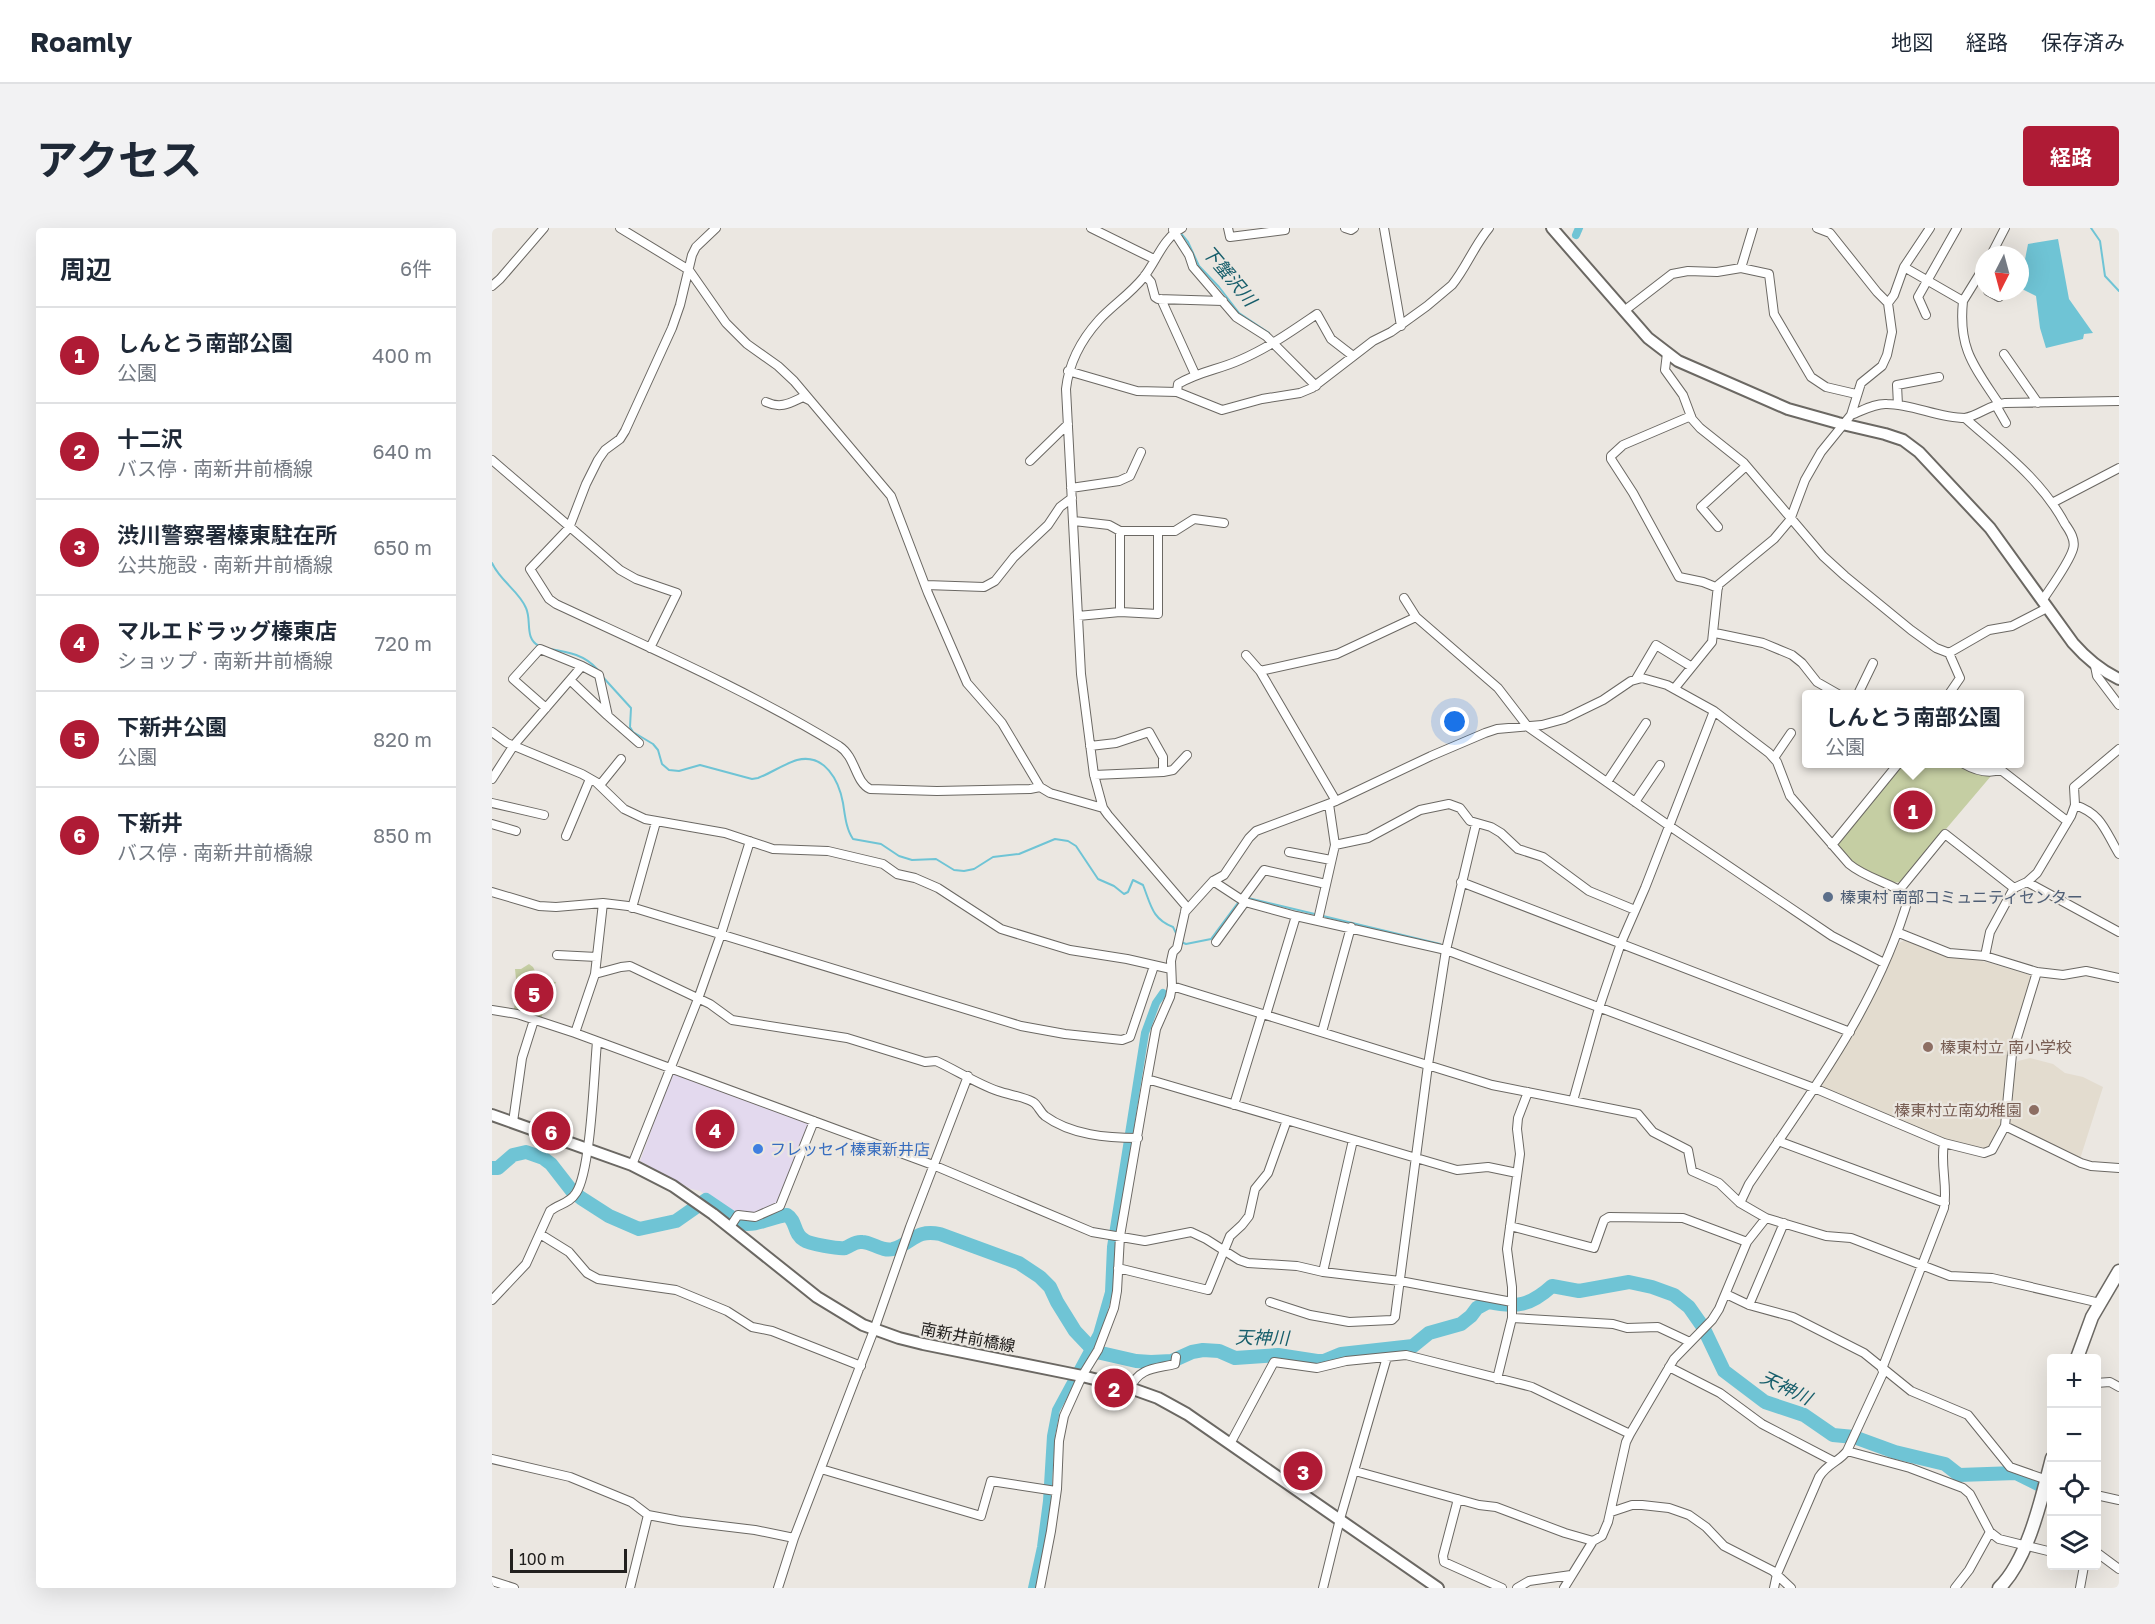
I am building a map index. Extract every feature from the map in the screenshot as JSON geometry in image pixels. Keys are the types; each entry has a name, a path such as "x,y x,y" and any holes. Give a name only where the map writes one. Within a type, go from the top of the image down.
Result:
{"main road":[{"path":"1552,228 1648,338 1667,353 1695,368 1788,409 1848,420 1903,440 1919,452 1980,515 2073,643 2095,666 2119,679"},
{"name":"南新井前橋線","path":"492,1114 632,1165 685,1193 832,1308 874,1330 923,1344 1130,1388 1172,1406 1438,1588"},
{"path":"2078,1354 2083,1337 2100,1303 2115,1284 2119,1271"},
{"path":"1999,1588 2017,1565 2025,1546 2051,1462"}],"street":[{"path":"492,286 544,228"},
{"path":"620,228 689,270 726,323 747,344 786,373 891,496 967,683 1002,723 1041,787 1050,793 1103,808"},
{"path":"716,228 696,247 672,328 625,431 598,460 569,528 530,569 549,598 556,604 777,711 840,747 852,759 863,784 870,789 937,791 1041,787"},
{"path":"1091,228 1154,259"},
{"path":"1228,228 1230,237 1285,230 1285,228"},
{"path":"1345,228 1351,230 1354,228"},
{"path":"1384,228 1401,326"},
{"path":"1068,371 1137,391 1177,392 1222,410 1262,399 1300,393 1316,386 1373,341 1401,326 1452,285 1489,228"},
{"path":"1741,267 1753,228"},
{"path":"1674,689 1710,646 1715,633 1718,588 1724,579 1774,539 1790,520 1810,471 1821,452 1848,420 1862,383 1882,366 1887,355 1892,332 1888,303 1876,292 1830,233 1817,228"},
{"path":"1888,303 1894,295 1904,267 1930,228"},
{"path":"1926,315 1918,297 1957,228"},
{"path":"1996,246 2005,228"},
{"path":"1040,1588 1050,1490 1064,1416 1082,1376 1098,1350 1114,1308 1120,1236 1147,1079 1156,1029 1170,997 1173,952 1177,948 1186,906 1103,808 1094,774 1081,674 1066,389 1068,371 1078,348 1099,320 1137,286 1176,229 1193,267 1236,318 1274,344 1316,386"},
{"path":"1624,311 1672,274 1688,271 1717,272 1741,267 1769,274 1774,314 1811,377 1826,387 1857,394"},
{"path":"1904,267 1963,301"},
{"path":"1145,275 1151,282 1155,297 1223,301"},
{"path":"1975,284 1963,301 1961,323 1970,361 1999,404 1998,409 2006,423"},
{"path":"1161,299 1195,374"},
{"path":"1177,392 1178,384 1195,374 1237,361 1274,344 1317,314 1331,339 1353,356"},
{"path":"1667,353 1665,370 1683,395 1691,416 1700,428 1746,466 1790,520 1845,576 1924,640 1949,653 1960,678 1952,690"},
{"path":"2004,354 2038,403"},
{"path":"1898,405 1897,385 1939,377"},
{"path":"766,402 774,406 783,406 803,397 809,400"},
{"path":"1848,420 1885,403 1951,418 1965,418 1975,416 1994,404 2119,401"},
{"path":"1691,416 1623,445 1611,456 1611,459 1633,493 1679,577 1718,588"},
{"path":"1949,653 1989,630 2012,626 2045,604 2073,549 2073,537 2039,484 1965,418"},
{"path":"1030,461 1068,424"},
{"path":"1071,488 1119,482 1130,476 1141,452"},
{"path":"492,460 620,570 636,579 677,593 650,648"},
{"path":"1719,527 1701,507 1746,466"},
{"path":"2052,503 2119,468"},
{"path":"926,585 984,587 994,581 1014,557 1048,525 1060,507 1072,498"},
{"path":"1074,521 1108,525 1120,531 1175,531 1194,519 1224,523"},
{"path":"1120,531 1120,612"},
{"path":"1078,616 1120,612 1158,614 1158,531"},
{"path":"1404,598 1416,617 1498,688 1528,727 1832,936 1884,963"},
{"path":"1260,671 1336,654 1416,617"},
{"path":"1715,633 1764,643 1792,656 1802,663 1817,682 1831,690"},
{"path":"1185,912 1214,881 1224,875 1256,831 1333,802 1485,733 1497,729 1528,727 1564,719 1579,713 1636,678 1656,645 1692,668"},
{"path":"546,708 513,679 540,649 599,675 608,716"},
{"path":"1246,655 1260,671 1333,802 1335,844 1318,920"},
{"path":"1860,690 1873,663"},
{"path":"492,779 514,745 582,666"},
{"path":"2095,666 2097,676 2119,705"},
{"path":"1636,678 1647,679 1674,689 1714,711 1774,758 1790,796 1849,864 1861,873 1900,889 1909,896 1899,933 1850,1032 1749,1184 1740,1203"},
{"path":"570,680 639,743"},
{"path":"1574,1101 1599,1008 1621,943 1714,711"},
{"path":"1607,782 1646,723"},
{"path":"492,732 507,743 590,779 633,814 656,822 725,833 773,849 828,851 883,864 897,874 915,878 938,888 1001,929 1070,950 1171,969"},
{"path":"1090,746 1116,743 1149,732 1163,757 1164,772"},
{"path":"1774,758 1791,733"},
{"path":"1985,956 1990,932 2014,888 2027,882 2037,873 2067,821 2075,805 2074,787 2119,749"},
{"path":"1094,774 1164,772 1173,770 1187,755"},
{"path":"600,785 621,759"},
{"path":"1635,802 1660,765"},
{"path":"1832,845 1895,768"},
{"path":"1973,768 1992,772 2001,770 2067,821"},
{"path":"566,836 590,779"},
{"path":"492,803 544,815"},
{"path":"1335,844 1368,838 1420,810 1449,804 1460,808 1470,821 1491,827 1501,833 1518,849 1543,857 1589,891 1635,910"},
{"path":"2075,805 2096,815 2119,854"},
{"path":"632,908 656,822"},
{"path":"492,824 516,831"},
{"path":"1270,1302 1310,1315 1349,1322 1392,1320 1395,1317 1428,1065 1446,950 1476,824"},
{"path":"1900,889 1945,834 2014,888"},
{"path":"632,1165 698,999 750,841"},
{"path":"1289,852 1331,860"},
{"path":"1216,942 1264,870 1326,884"},
{"path":"1214,881 1243,901 1296,916 1446,950 1814,1088 1944,1143 1984,1153 1992,1150 2005,1126 2012,1054 2037,972"},
{"path":"1461,882 1850,1032"},
{"path":"2027,882 2119,932"},
{"path":"492,892 539,906 603,903 632,908 1021,1026 1065,1034 1122,1040 1130,1037 1154,966"},
{"path":"575,1033 595,974 603,903"},
{"path":"1234,1105 1296,916"},
{"path":"1322,1032 1351,927"},
{"path":"1899,933 1948,953 1985,956 2037,972 2063,975 2086,971 2119,978"},
{"path":"557,955 597,957"},
{"path":"595,974 621,966 630,966 680,988 710,1004 732,1020 847,1038 926,1062 936,1061 998,1091 1010,1093 1036,1104 1043,1114 1062,1126 1088,1134 1138,1138"},
{"path":"1172,986 1492,1085 1641,1116 1653,1132 1688,1150 1692,1172 1719,1183 1740,1203 1766,1218 1826,1236 1851,1238 1950,1276 1992,1278 2100,1303"},
{"path":"492,1010 517,1014 575,1033 933,1165 1092,1232 1151,1241 1191,1232 1248,1263 1297,1266 1323,1272 1400,1281 1512,1302"},
{"path":"513,1122 522,1059 534,1020"},
{"path":"492,1300 526,1264 550,1211 572,1200 578,1191 587,1149 597,1042"},
{"path":"778,1588 794,1538 968,1076"},
{"path":"1147,1079 1457,1170 1488,1167 1517,1173"},
{"path":"1497,1379 1512,1318 1512,1287 1507,1259 1520,1154 1518,1118 1528,1092"},
{"path":"1118,1268 1208,1290 1230,1236 1249,1216 1255,1189 1268,1173 1287,1120"},
{"path":"730,1227 738,1215 755,1217 780,1206 814,1121"},
{"path":"2005,1126 2081,1163 2119,1168"},
{"path":"1323,1272 1353,1140"},
{"path":"1778,1142 1944,1203"},
{"path":"1774,1588 1777,1574 1819,1477 1833,1461 1841,1458 1847,1451 1883,1370 1944,1203 1942,1155 1944,1143"},
{"path":"1510,1226 1594,1248 1604,1220 1609,1217 1683,1218 1747,1242"},
{"path":"1564,1588 1593,1541 1602,1536 1611,1512 1626,1442 1630,1434 1678,1353 1712,1320 1726,1294 1747,1242 1766,1218"},
{"path":"1749,1305 1784,1223"},
{"path":"540,1234 569,1252 587,1273 598,1279 676,1290 727,1311 752,1327 772,1331 861,1365"},
{"path":"1726,1294 1749,1305 1793,1317 1864,1353 1911,1391 1968,1415 2010,1467 2046,1484"},
{"path":"1512,1318 1613,1324 1627,1328 1658,1327 1690,1342"},
{"path":"1230,1444 1274,1362 1324,1368 1340,1362 1406,1356 1532,1387 1630,1434"},
{"path":"1323,1588 1340,1519 1388,1357"},
{"path":"1130,1388 1134,1378 1143,1372 1175,1364 1175,1360"},
{"path":"1669,1367 1720,1393 1762,1424 1833,1461"},
{"path":"2101,1383 2110,1382 2119,1387"},
{"path":"1847,1451 1910,1468 1963,1488 1970,1494 1990,1532 1999,1539 2047,1551"},
{"path":"492,1459 570,1477 631,1502 648,1515 755,1530 794,1538"},
{"path":"821,1469 981,1516 991,1481 1050,1490"},
{"path":"1355,1471 1496,1507 1593,1541"},
{"path":"2101,1496 2119,1500"},
{"path":"1458,1499 1443,1556 1444,1562 1502,1588"},
{"path":"1611,1512 1642,1505 1669,1508 1689,1515 1706,1527 1724,1546 1777,1574 1791,1588"},
{"path":"630,1588 648,1515"},
{"path":"1955,1588 1969,1570 1990,1532"},
{"path":"2101,1555 2119,1569"},
{"path":"2080,1588 2083,1570"},
{"path":"1517,1588 1528,1581 1571,1575"},
{"path":"492,1581 514,1588"}],"shaded area":[{"name":"榛東村立 南小学校","path":"1905,940 1946,956 1979,960 2034,978 2008,1055 2001,1123 1993,1143 1984,1149 1956,1143 1823,1088 1822,1083 1851,1039 1899,943"},
{"path":"2030,1058 2053,1064 2065,1073 2083,1077 2103,1087 2080,1159 2008,1122 2013,1068 2018,1061"},
{"path":"672,1073 808,1120 810,1124 780,1203 762,1213 735,1216 700,1191 691,1189 640,1161"}],"green space":[{"path":"1899,768 1965,768 1980,775 1991,776 1901,882 1892,883 1857,867 1836,844"},
{"path":"529,964 540,981 556,982 541,1018 514,1009 517,989 515,969 521,969"}],"water":[{"path":"2058,239 2069,299 2093,333 2084,334 2083,339 2046,348 2040,328 2036,296 2029,292 2028,244"}],"waterway":[{"path":"1576,235 1579,228"},
{"path":"2091,228 2100,241 2105,276 2119,291"},
{"name":"下蟹沢川","path":"1179,231 1188,242 1199,266 1239,313 1269,333"},
{"path":"492,563 523,602 528,613 531,639 539,646"},
{"path":"550,649 582,658 598,670"},
{"path":"601,675 631,708 630,727 633,732 653,744 658,750 662,764 669,770 679,771 700,765 752,779 797,760 815,761 829,771 838,786 847,826 853,839 881,844 899,856 912,860 936,859 954,870 974,869 993,857 1019,854 1055,839 1068,841 1076,846 1098,879 1114,886 1124,894 1128,892 1133,880 1143,885 1156,915 1173,927 1177,935"},
{"path":"1248,898 1440,944"},
{"path":"1181,942 1186,944 1211,939 1240,902"},
{"path":"1032,1588 1041,1547 1047,1501 1051,1436 1056,1410 1097,1334 1109,1292 1111,1247 1145,1033 1156,1003 1163,993"},
{"name":"天神川","path":"492,1168 498,1168 513,1155 526,1152 543,1158 581,1198 609,1216 639,1229 676,1221 706,1200 740,1223 758,1223 787,1215 804,1240 831,1247 845,1248 855,1243 866,1242 889,1250 925,1233 940,1234 1019,1263 1050,1287 1075,1331 1092,1349 1136,1361 1172,1361 1203,1350 1219,1351 1235,1358 1278,1355 1324,1361 1341,1354 1413,1346 1429,1333 1461,1324 1477,1308 1488,1302 1507,1305 1522,1304 1537,1298 1552,1286 1579,1291 1629,1282 1674,1295 1689,1307 1703,1327 1724,1371 1765,1402 1804,1415 1833,1435 1854,1437 1895,1452 1945,1464 1959,1475 2016,1473 2047,1488"}],"place":[{"name":"しんとう南部公園","path":"1913,810"},
{"name":"榛東村 南部コミュニティセンター","path":"1828,897"},
{"name":"下新井公園","path":"534,993"},
{"name":"榛東村立 南小学校","path":"1928,1047"},
{"name":"榛東村立南幼稚園","path":"2034,1110"},
{"name":"マルエドラッグ榛東店","path":"715,1129"},
{"name":"下新井","path":"551,1131"},
{"name":"フレッセイ榛東新井店","path":"758,1149"},
{"name":"十二沢","path":"1114,1388"},
{"name":"渋川警察署榛東駐在所","path":"1303,1471"}]}
